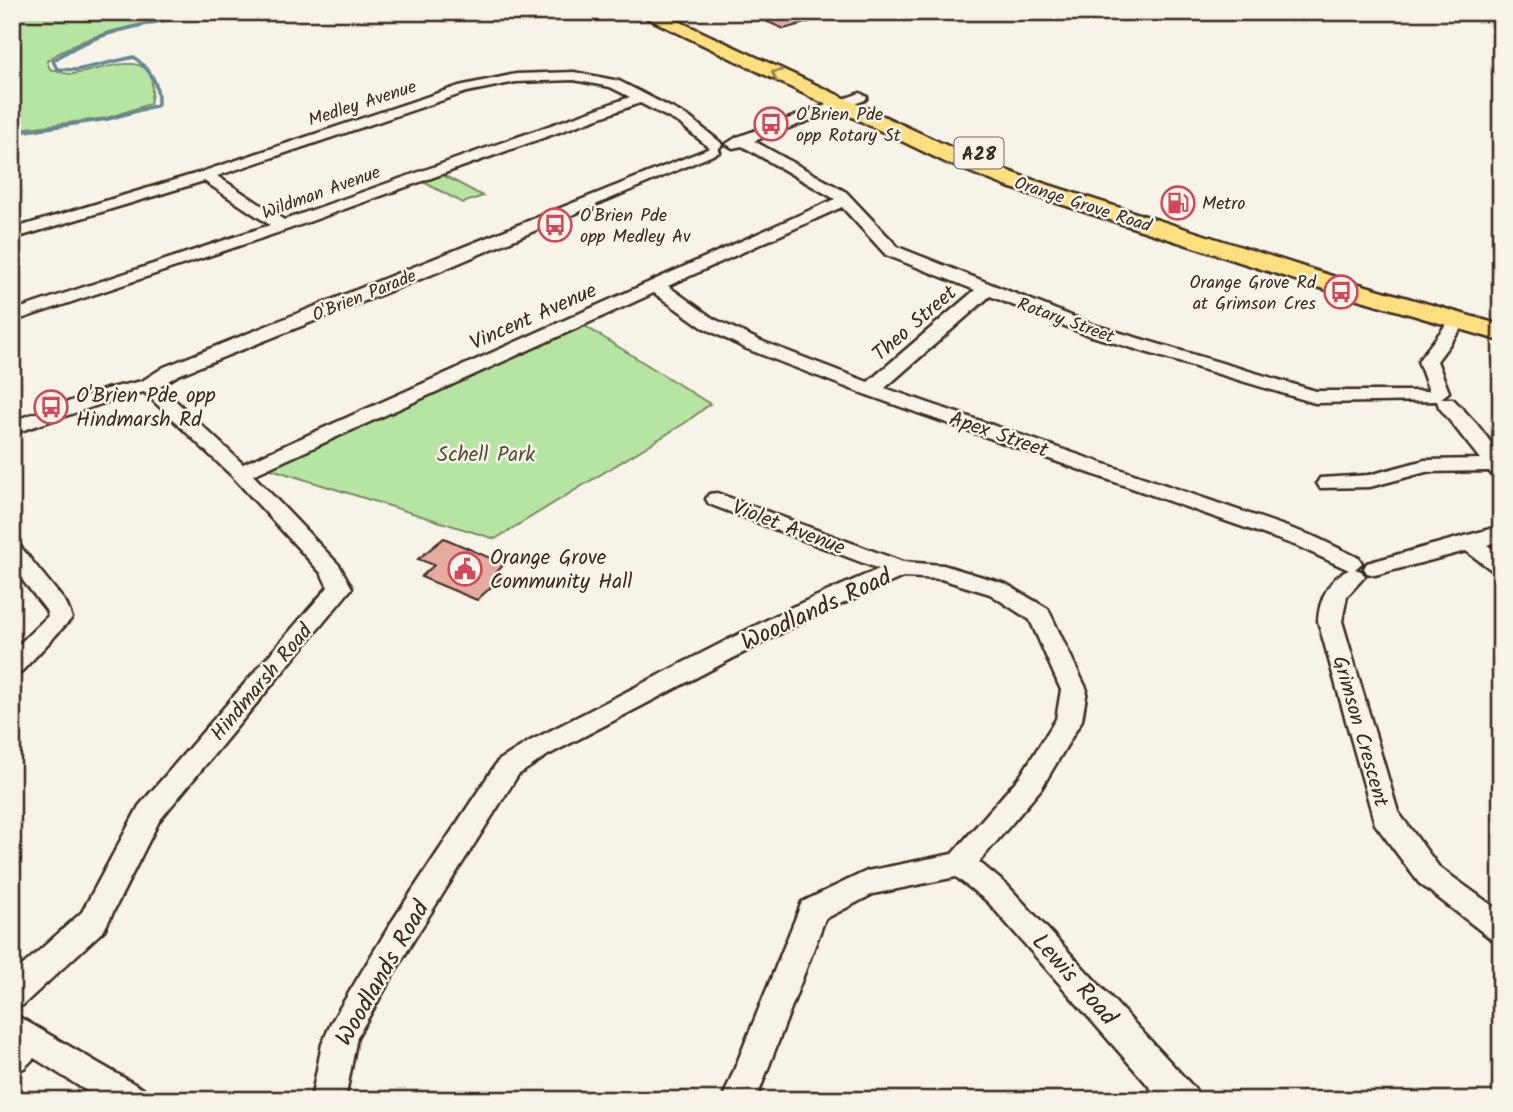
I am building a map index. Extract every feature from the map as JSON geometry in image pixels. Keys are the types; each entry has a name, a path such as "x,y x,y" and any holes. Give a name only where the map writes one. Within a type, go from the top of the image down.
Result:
{"highway":[{"name":"Orange Grove Road","path":"644,12 849,100 1086,196 1501,322"},
{"name":"Orange Grove Road","path":"675,12 849,100 955,158 1016,182 1314,278 1501,332"}],"street":[{"name":"Medley Avenue","path":"12,233 205,175 481,84 554,71 614,84 684,120 724,146"},
{"name":"Wildman Avenue","path":"12,317 283,226 641,98"},
{"name":"O'Brien Parade","path":"12,428 113,393 148,385 171,370 427,270 724,146 849,100"},
{"name":"Rotary Street","path":"724,146 840,195 891,251 1088,329 1308,396 1439,397"},
{"path":"205,175 283,226"},
{"name":"Vincent Avenue","path":"240,473 845,201"},
{"name":"Apex Street","path":"656,286 708,323 754,345 871,390 1284,533 1360,569"},
{"name":"Theo Street","path":"871,390 986,290"},
{"path":"1458,321 1427,361 1439,397 1466,425 1498,469"},
{"name":"Hindmarsh Road","path":"12,995 93,921 149,814 341,588 331,570 240,473 148,385"},
{"path":"1328,483 1370,481 1425,466 1498,469"},
{"name":"Violet Avenue","path":"717,499 900,569"},
{"path":"1360,569 1397,565 1501,533"},
{"path":"1469,543 1501,566"},
{"path":"12,551 58,609 60,618 12,666"},
{"name":"Woodlands Road","path":"328,1100 338,1044 343,1031 402,932 508,768 538,748 800,613 900,569 943,572 998,589 1040,615 1074,690 1069,720 1031,782 961,864"},
{"name":"Grimson Crescent","path":"1360,569 1335,596 1330,621 1385,816 1429,875 1501,929"},
{"path":"739,1100 813,911 867,883 961,864"},
{"name":"Lewis Road","path":"961,864 998,894 1183,1100"},
{"path":"18,1041 131,1100"}],"green space":[{"path":"12,12 195,12 99,35 64,50 47,61 50,69 71,74 114,65 140,65 148,72 152,84 150,104 107,118 12,130"},
{"path":"441,174 483,196 463,203 421,181"},
{"name":"Schell Park","path":"585,326 710,404 685,423 495,539 268,468"}],"building":[{"path":"744,12 828,12 829,16 784,29"},
{"name":"Orange Grove Community Hall","path":"444,538 504,564 496,573 503,576 477,600 421,577 434,565 418,559"}],"waterway":[{"path":"12,133 108,119 158,105 153,78 134,57 77,70 57,69 53,61 70,50 107,34 203,12"}],"place":[{"name":"O'Brien Pde opp Rotary St","path":"771,124"},
{"name":"Metro","path":"1178,203"},
{"name":"O'Brien Pde opp Medley Av","path":"555,225"},
{"name":"Orange Grove Rd at Grimson Cres","path":"1341,292"},
{"name":"O'Brien Pde opp Hindmarsh Rd","path":"51,407"},
{"name":"Orange Grove Community Hall","path":"465,569"}]}
